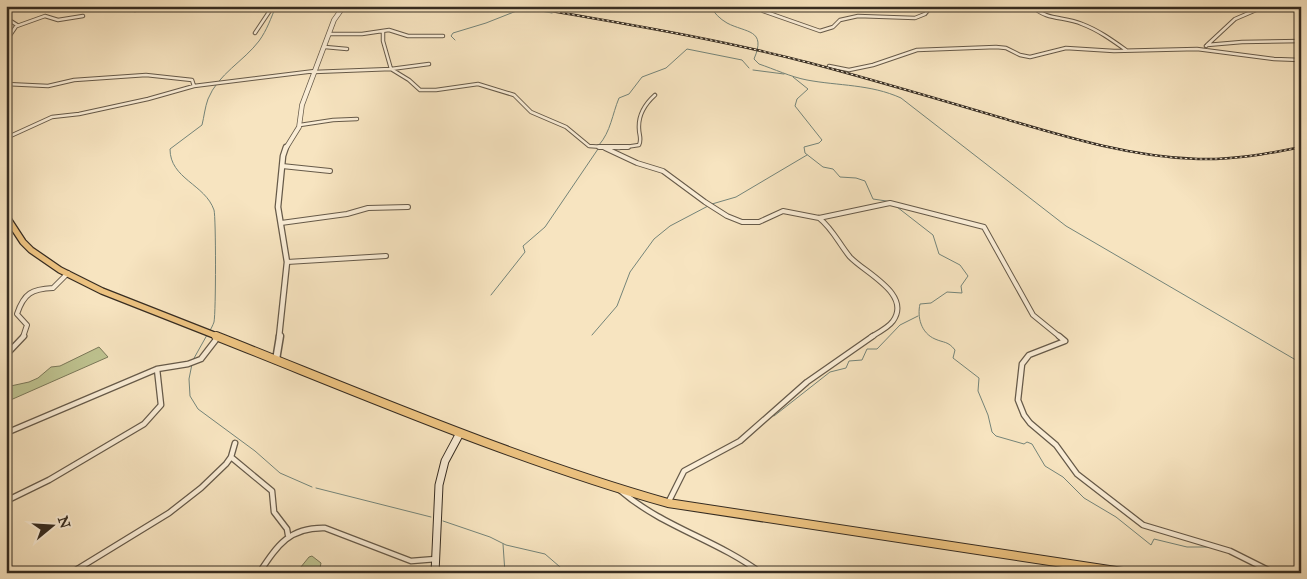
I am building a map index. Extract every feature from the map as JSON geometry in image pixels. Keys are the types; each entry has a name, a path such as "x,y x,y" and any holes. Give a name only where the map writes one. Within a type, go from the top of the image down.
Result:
{"main road":[{"path":"6,216 9,225 27,246 46,261 68,274 119,298 460,433 619,489 668,502 1129,573"},
{"path":"435,573 439,485 445,461 460,433"}],"street":[{"path":"131,6 135,10"},
{"path":"255,33 273,6"},
{"path":"276,360 287,262 278,204 285,148 300,125 302,105 334,20 344,6"},
{"path":"763,11 820,31 834,27 840,20 858,16 899,19 918,18 930,8 936,6"},
{"path":"1032,6 1047,17 1081,23 1126,50"},
{"path":"1204,50 1232,20 1243,14 1259,10 1260,6"},
{"path":"6,41 17,26 45,16 58,20 83,16"},
{"path":"6,18 17,26"},
{"path":"383,31 382,41 392,69 422,91 478,84 512,94 518,97 531,112 566,127 585,144 605,148 627,148 638,145 641,141 638,121 644,104 655,94"},
{"path":"330,34 396,31 408,36 443,36"},
{"path":"1207,45 1242,42 1301,41"},
{"path":"325,46 347,49"},
{"path":"829,66 849,70 873,66 908,52 935,49 958,50 999,47 1030,57 1066,48 1204,50 1274,59 1301,60"},
{"path":"6,138 52,117 79,114 148,99 194,86 315,72 392,69 429,64"},
{"path":"6,84 48,86 74,80 146,75 192,80 194,86"},
{"path":"300,125 357,119"},
{"path":"605,148 637,163 663,171 705,202 737,220 760,222 783,211 819,218 870,206 890,204 986,229 1033,315 1066,341 1029,355 1022,364 1018,400 1026,419 1056,446 1077,474 1136,521 1150,528 1230,551 1274,573"},
{"path":"282,166 330,171"},
{"path":"281,223 347,214 365,208 408,207"},
{"path":"668,502 684,471 740,441 807,382 893,322 898,309 891,294 884,285 851,258 833,230 819,218"},
{"path":"287,262 386,256"},
{"path":"6,356 22,339 27,329 27,325 17,314 22,301 31,291 53,288 68,274"},
{"path":"6,433 157,369 188,364 204,357 216,336"},
{"path":"6,501 68,470 144,424 161,405 157,369"},
{"path":"71,573 168,513 206,484 231,457 235,443"},
{"path":"231,457 272,491 274,512 287,529 288,535"},
{"path":"619,489 642,507 744,560 761,573"},
{"path":"259,573 278,545 288,535 305,528 325,528 411,561 436,558"}],"green space":[{"path":"99,347 108,357 6,402 6,387 29,382 38,378 51,367 60,366"},
{"path":"312,556 321,563 319,573 296,573 309,557"}],"waterway":[{"path":"209,332 215,315 214,210 210,201 176,168 170,149 202,125 207,102 212,90 259,41 267,28 276,6"},
{"path":"555,11 561,8 584,12 595,6"},
{"path":"710,6 724,21 756,37 758,42 754,59 759,64 801,79 878,90 901,98 1066,226 1301,363"},
{"path":"455,40 451,36 453,33 486,23 524,8 552,13"},
{"path":"599,145 609,128 619,98 629,94 642,77 666,68 687,49 742,60 749,68"},
{"path":"753,70 784,74"},
{"path":"793,77 808,89 797,99 795,106 822,140 819,143 804,147 805,153 823,167 833,169 840,177 856,178 865,181 873,199 893,202"},
{"path":"491,295 525,252 523,246 545,227 598,149"},
{"path":"712,204 736,197 807,155"},
{"path":"592,335 617,306 630,272 654,239 670,226 708,206"},
{"path":"897,207 933,235 939,254 960,265 968,276 961,286 962,293 947,292 931,303 920,304 919,314 921,324 926,333 950,345 955,350 953,358 979,378 978,391 988,415 992,432 996,436 1024,444 1027,442 1032,444 1045,466 1063,477 1084,498 1116,517 1151,545 1154,539 1187,547 1211,547"},
{"path":"774,416 830,372 846,368 849,361 862,360 867,349 877,349 900,325 918,316"},
{"path":"193,360 207,335"},
{"path":"192,364 189,379 190,396 198,409 255,451 280,473 312,487"},
{"path":"316,488 431,517"},
{"path":"443,521 490,537 506,545 545,554 567,573"},
{"path":"503,544 505,573"},
{"path":"1219,550 1232,554"}],"railway":[{"path":"523,6 667,32 774,54 1050,132 1123,150 1173,157 1224,159 1301,147"}]}
